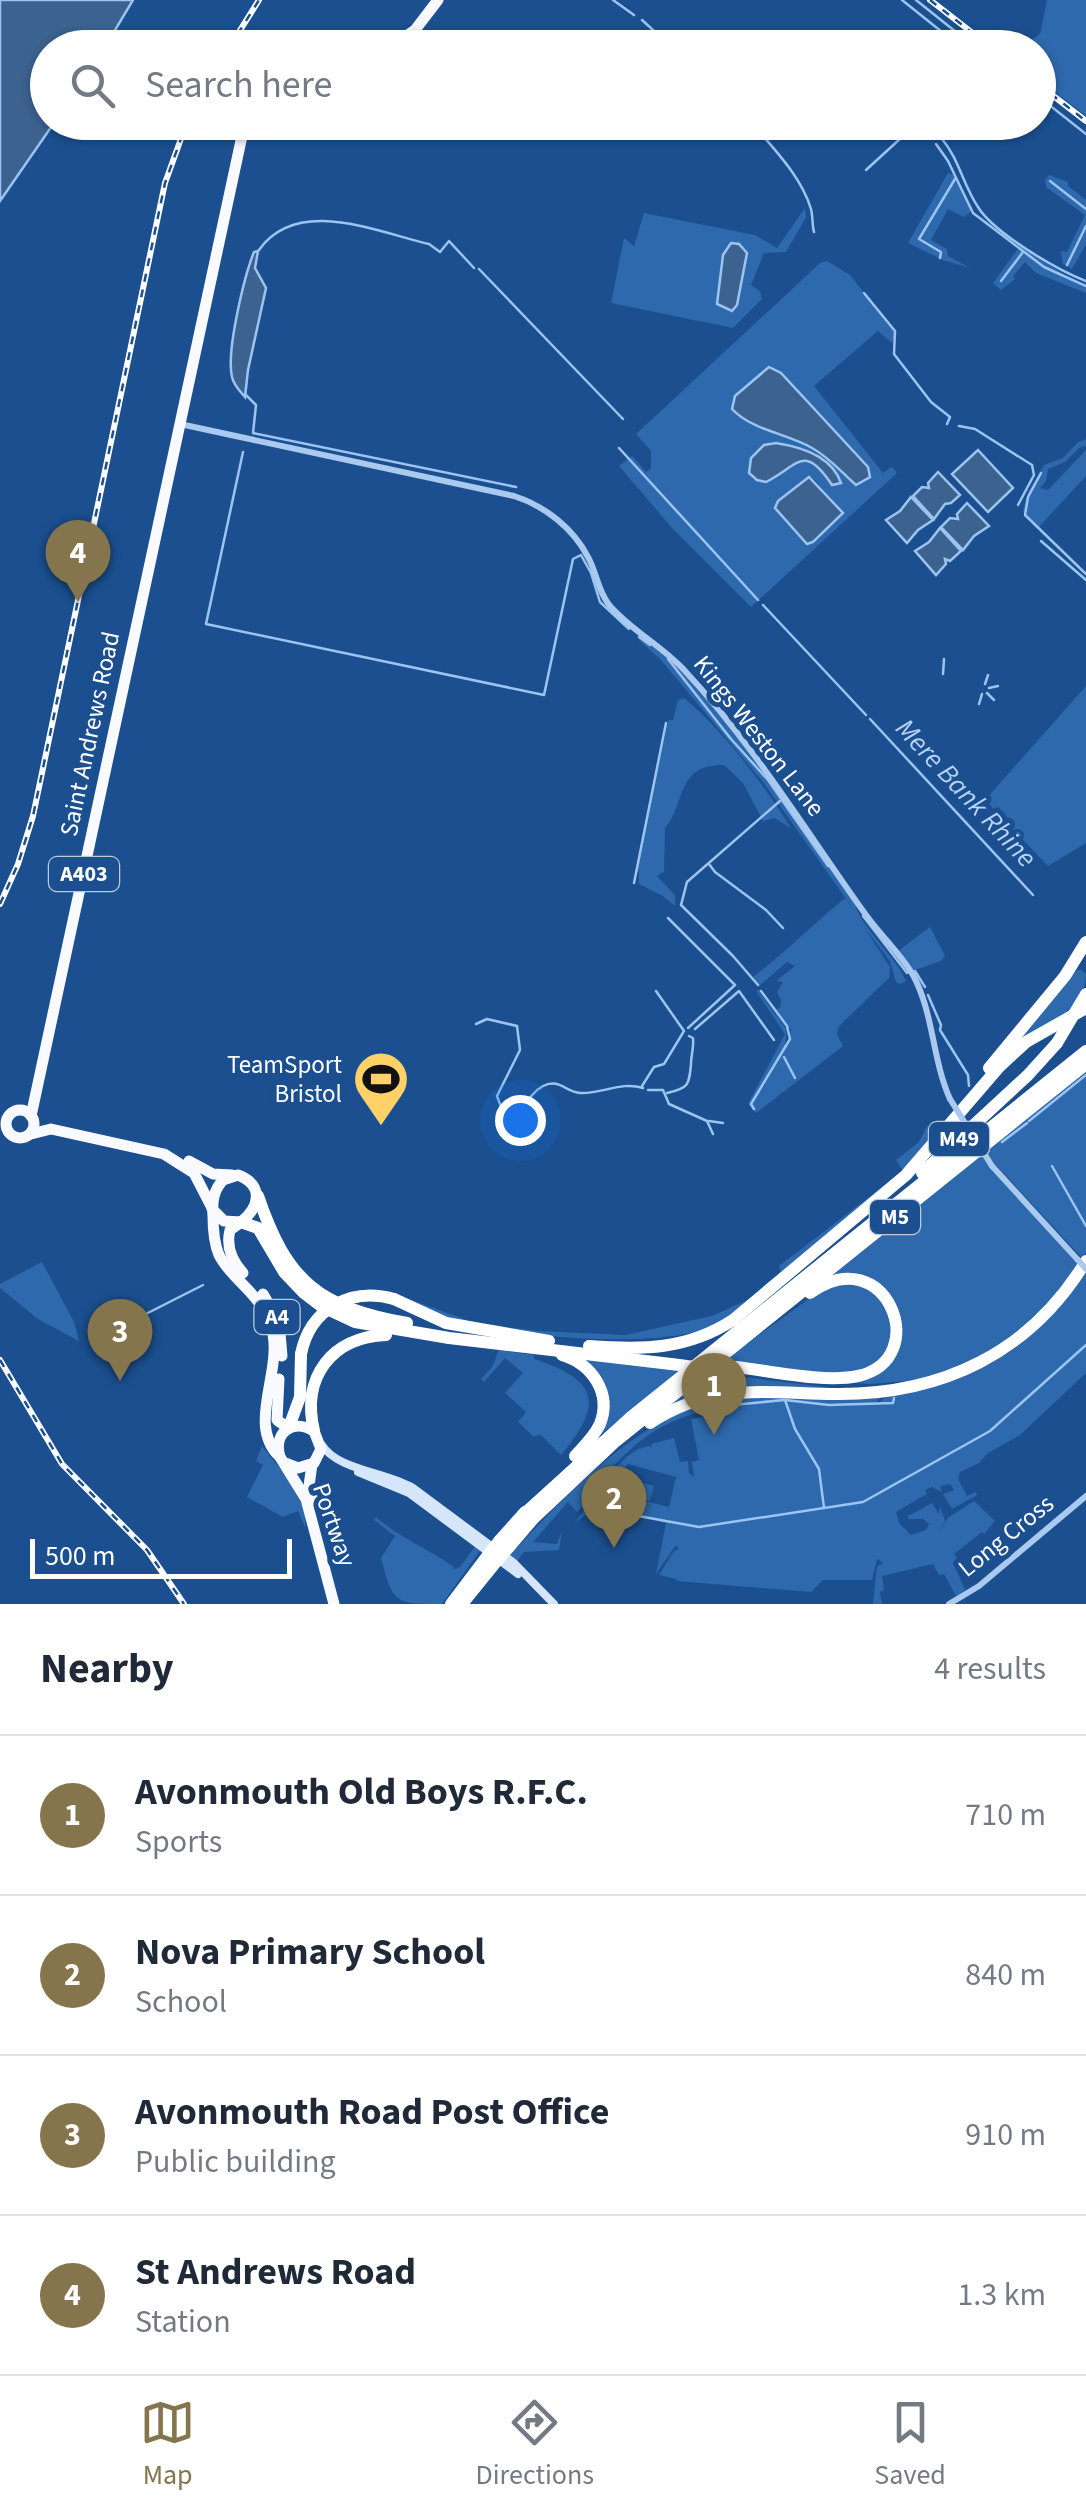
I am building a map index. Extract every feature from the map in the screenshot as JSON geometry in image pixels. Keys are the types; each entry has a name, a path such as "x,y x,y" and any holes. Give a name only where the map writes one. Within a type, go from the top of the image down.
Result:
{"highway":[{"path":"415,30 438,0"},
{"name":"Saint Andrews Road","path":"31,1116 241,140"},
{"path":"932,1147 1086,942"},
{"name":"M49","path":"858,1233 1028,1075 1057,1042 1086,994"},
{"name":"M5","path":"589,1346 667,1347 718,1330 891,1189 1026,1042 1086,1008"},
{"name":"M5","path":"523,1515 617,1428 1086,1052"},
{"name":"M5","path":"451,1604 505,1544 704,1369 1086,1064"},
{"name":"Saint Andrews Road","path":"15,1111 36,1088"},
{"path":"31,1116 31,1134 19,1138 8,1133 6,1120 15,1111 25,1111 31,1116 160,1148 213,1174 232,1175 246,1178 258,1196 252,1211 241,1222 224,1221 212,1208 217,1187 232,1175"},
{"name":"A4","path":"31,1134 51,1129 164,1154 194,1173 212,1208 219,1254 258,1299 272,1328 276,1356 265,1431 269,1445 282,1460"},
{"name":"M5","path":"258,1196 274,1238 287,1259 328,1300 387,1320 589,1346 673,1362"},
{"name":"M5","path":"241,1222 257,1227 293,1282 312,1300 370,1326 858,1386 919,1384"},
{"name":"A4","path":"241,1222 229,1234 230,1253 265,1296 279,1322 283,1350 276,1418 289,1428"},
{"path":"572,1482 652,1421 707,1396 746,1390 858,1393 919,1384 965,1370 1015,1342 1047,1315 1083,1263"},
{"name":"M5","path":"704,1369 816,1289 836,1280 868,1283 882,1292 894,1311 897,1328 893,1346 880,1365 866,1374 842,1378 735,1370"},
{"name":"M5","path":"289,1428 299,1403 301,1354 313,1324 337,1302 362,1295 394,1299 446,1323 534,1339"},
{"name":"M5","path":"317,1436 310,1414 312,1391 324,1365 340,1348 376,1335 449,1338"},
{"name":"M5","path":"505,1544 523,1515 596,1432 603,1414 595,1377 581,1363 513,1346"},
{"path":"302,1425 317,1436 320,1452 313,1463 298,1468 282,1460 278,1442 289,1428 302,1425"},
{"name":"Portway","path":"282,1460 308,1507 337,1604"},
{"name":"Portway","path":"313,1463 309,1486 337,1604"},
{"name":"M5","path":"462,1604 492,1558"}],"main road":[{"path":"317,1436 332,1459 413,1488 514,1562 550,1601"},
{"path":"313,1463 334,1464 409,1493 510,1566 550,1601"}],"street":[{"name":"Kings Weston Lane","path":"179,424 501,493 523,499 560,522 588,558 609,605 671,656 705,695 770,775 865,914 901,957 922,994 950,1099 992,1166 1083,1263"},
{"name":"Long Cross","path":"949,1604 979,1586 1086,1496"}],"shaded area":[{"path":"0,0 133,0 115,30 30,30 30,140 42,140 0,201"},
{"path":"1047,0 1086,0 1086,116 1056,92 1056,30 1041,30"},
{"path":"948,173 954,175 971,211 964,217 948,209 931,240 947,249 948,256 970,268 908,243"},
{"path":"1049,175 1068,182 1086,200 1086,244 1072,269 1063,264 1061,251 1067,252 1085,215 1046,187"},
{"path":"805,208 806,217 786,252 764,253 751,285 760,291 762,299 733,328 611,303 624,238 634,246 644,213 755,235 777,248","holes":["728,245 747,253 737,305 732,311 717,304 723,255"]},
{"path":"731,243 739,244 747,253 737,305 732,311 717,304 723,255"},
{"path":"1020,246 1086,285 1086,293 1036,273 1025,262 1013,276 1015,279 1001,290 993,283"},
{"path":"258,251 255,268 266,288 245,397 232,377 232,350 245,279 254,252"},
{"path":"827,261 850,275 896,334 892,343 878,331 814,386 883,473 892,467 897,473 751,607 673,529 619,466 632,456 646,472 651,469 651,451 636,434 820,263","holes":["769,367 781,373 868,467 870,471 856,485 808,447 750,424","764,445 791,446 818,457 831,466 830,483 822,470 808,460 766,482 751,458","814,479 843,514 813,542 804,542 775,505"]},
{"path":"769,367 781,373 868,467 870,477 856,485 818,452 750,422 732,409 735,396"},
{"path":"1086,439 1086,446 1048,469 1040,488 1048,490 1086,450 1086,476 1037,529 1023,511 1028,492 1044,465 1063,458"},
{"path":"776,443 806,450 823,460 841,483 832,485 808,461 794,464 766,482 757,480 749,473 751,458 764,445"},
{"path":"978,450 1013,488 988,512 952,474"},
{"path":"938,472 960,495 945,504 934,519 913,496 922,487 929,488 928,483"},
{"path":"809,477 843,513 807,544 775,508 778,501"},
{"path":"911,497 933,520 907,543 886,520"},
{"path":"967,503 989,526 963,550 941,527 950,518 958,519 957,514"},
{"path":"940,528 961,551 950,561 945,559 946,564 936,575 915,551"},
{"path":"638,635 698,689 755,758 906,981 896,982 890,961 864,927 890,967 889,978 839,1026 837,1034 843,1046 756,1113 748,1104 785,1034 756,991 761,989 759,992 787,1030 788,1045 791,1030 776,1009 780,1008 777,992 783,982 776,981 795,966 787,962 759,986 753,977 845,898 854,910 763,782"},
{"path":"1086,686 1086,843 1048,866 985,800"},
{"path":"684,698 742,759 791,828 774,818 763,821 743,783 724,765 697,771 689,778 665,828 664,872 657,876 675,895 675,906 639,884 636,871 667,726 673,720 678,700"},
{"path":"930,927 945,956 912,971 898,951"},
{"path":"1080,969 1086,974 1084,988 1069,1012 1006,1055 1071,974"},
{"path":"1086,1069 1086,1252 1083,1259 983,1151"},
{"path":"937,1124 932,1139 903,1173 729,1319 703,1330 632,1339 511,1332 449,1319 377,1291 392,1293 475,1323 538,1331 625,1335 712,1316 752,1298 781,1272 779,1266 903,1171 896,1160 919,1142 927,1126 935,1128"},
{"path":"980,1154 1080,1265 1057,1298 982,1359 919,1380 869,1384 830,1381 848,1381 898,1345 877,1285 819,1284"},
{"path":"42,1262 74,1322 79,1341 38,1319 0,1288 0,1284"},
{"path":"1086,1271 1086,1373 1020,1435 960,1472 958,1479 967,1496 976,1492 977,1495 952,1509 943,1494 954,1490 950,1484 940,1486 942,1492 932,1487 896,1512 899,1523 911,1535 926,1530 929,1524 908,1516 932,1503 939,1514 940,1506 945,1521 939,1532 948,1518 974,1501 995,1521 984,1534 954,1554 961,1563 955,1567 965,1590 956,1596 944,1574 939,1575 933,1564 882,1576 882,1604 873,1604 877,1567 883,1563 877,1559 872,1580 823,1580 811,1592 677,1581 659,1575 679,1549 676,1545 656,1574 666,1523 606,1511 584,1516 574,1524 588,1505 619,1506 650,1515 621,1504 590,1504 625,1458 643,1447 652,1448 651,1444 674,1438 680,1462 688,1461 689,1473 694,1477 692,1462 699,1460 691,1419 717,1414 716,1408 658,1429 623,1456 577,1512 568,1502 533,1542 557,1544 562,1531 559,1550 524,1552 517,1561 510,1555 617,1451 681,1412 715,1400 768,1393 882,1397 876,1402 880,1403 885,1396 947,1382 1000,1358 1024,1341 1067,1298","holes":["628,1464 676,1477 669,1507 612,1493 650,1501 654,1486 617,1476"]},
{"path":"857,1283 882,1297 894,1336 878,1364 842,1375 723,1361 821,1290 830,1285"},
{"path":"499,1350 534,1355 534,1359 556,1367 583,1385 588,1396 584,1422 561,1455 541,1435 533,1436 518,1422 526,1412 505,1393 523,1373 505,1358 484,1382 481,1379 492,1367"},
{"path":"572,1356 680,1369 593,1441 606,1402"},
{"path":"708,1373 852,1390 768,1387 669,1405"},
{"path":"262,1446 298,1495 305,1527 298,1511 283,1517 247,1497 263,1465 256,1461"},
{"path":"376,1517 454,1567 453,1570 460,1567 476,1545 482,1548 442,1604 405,1602 393,1593 381,1558 395,1536 374,1520"}],"waterway":[{"path":"613,0 634,15"},
{"path":"902,0 940,30"},
{"path":"916,0 954,30"},
{"path":"642,20 653,30"},
{"path":"1056,110 1086,134"},
{"path":"766,140 800,185 811,209 814,232"},
{"path":"866,170 899,140"},
{"path":"943,140 986,217 1027,250 1086,281"},
{"path":"936,144 973,213 1044,267 1086,286"},
{"path":"940,258 941,252 919,239 955,179"},
{"path":"1050,181 1086,209"},
{"path":"259,250 275,234 294,225 339,222 429,244 440,252 449,241 474,268"},
{"path":"1067,265 1086,226"},
{"path":"1001,281 1023,252"},
{"name":"Mere Bank Rhine","path":"479,269 623,419"},
{"path":"864,293 895,331 894,354 931,402 950,417 947,424"},
{"path":"245,394 256,405 253,433 516,487"},
{"path":"959,426 975,429 1032,465 1034,475 1018,505"},
{"name":"Mere Bank Rhine","path":"619,448 758,600"},
{"path":"243,452 206,624 544,695 573,559 581,555 600,602 629,629"},
{"path":"1041,473 1028,497 1025,515 1086,574"},
{"path":"1041,541 1086,580"},
{"name":"Mere Bank Rhine","path":"763,605 866,715"},
{"path":"639,637 650,645"},
{"path":"668,659 768,780 828,866"},
{"path":"943,674 944,659"},
{"path":"985,684 988,675"},
{"path":"989,688 998,686"},
{"path":"987,693 994,700"},
{"path":"979,704 982,694"},
{"name":"Mere Bank Rhine","path":"870,719 1033,895"},
{"path":"634,883 666,723"},
{"path":"758,985 681,905 687,882 780,801"},
{"path":"709,864 783,928"},
{"path":"863,916 907,973"},
{"path":"668,918 735,985 688,1028"},
{"path":"915,971 925,987"},
{"path":"642,1086 654,1067 664,1064 684,1031 656,991"},
{"path":"695,1029 739,991 774,1040"},
{"path":"754,1109 751,1104 790,1039 787,1026 761,991"},
{"path":"928,995 940,1030 968,1075 969,1086"},
{"path":"476,1024 487,1019 517,1026 520,1050 497,1096 509,1116 517,1117 535,1092 549,1084 580,1093 627,1086 643,1088"},
{"path":"667,1093 684,1087 688,1081 693,1042 689,1036"},
{"path":"784,1057 795,1078"},
{"path":"1029,1121 1086,1075"},
{"path":"648,1090 663,1090 669,1104 707,1121 713,1134"},
{"path":"709,1121 723,1123"},
{"path":"1002,1142 1027,1123"},
{"path":"1052,1166 1086,1226"},
{"path":"130,1322 203,1285"},
{"path":"605,1510 699,1527 863,1502 990,1431 1086,1345"},
{"path":"824,1508 819,1469 795,1429 785,1400 829,1405 893,1403 894,1398"},
{"path":"722,1406 784,1400"}],"railway":[{"path":"240,30 259,0"},
{"path":"930,0 969,30"},
{"path":"1056,98 1086,121"},
{"path":"0,904 33,816 165,183 181,140"},
{"path":"0,1360 62,1464 147,1550 184,1604"}],"place":[{"name":"St Andrews Road","path":"78,602"},
{"name":"TeamSport Bristol","path":"381,1128"},
{"name":"Avonmouth Road Post Office","path":"120,1381"},
{"name":"Avonmouth Old Boys R.F.C.","path":"714,1435"},
{"name":"Nova Primary School","path":"614,1548"}]}
